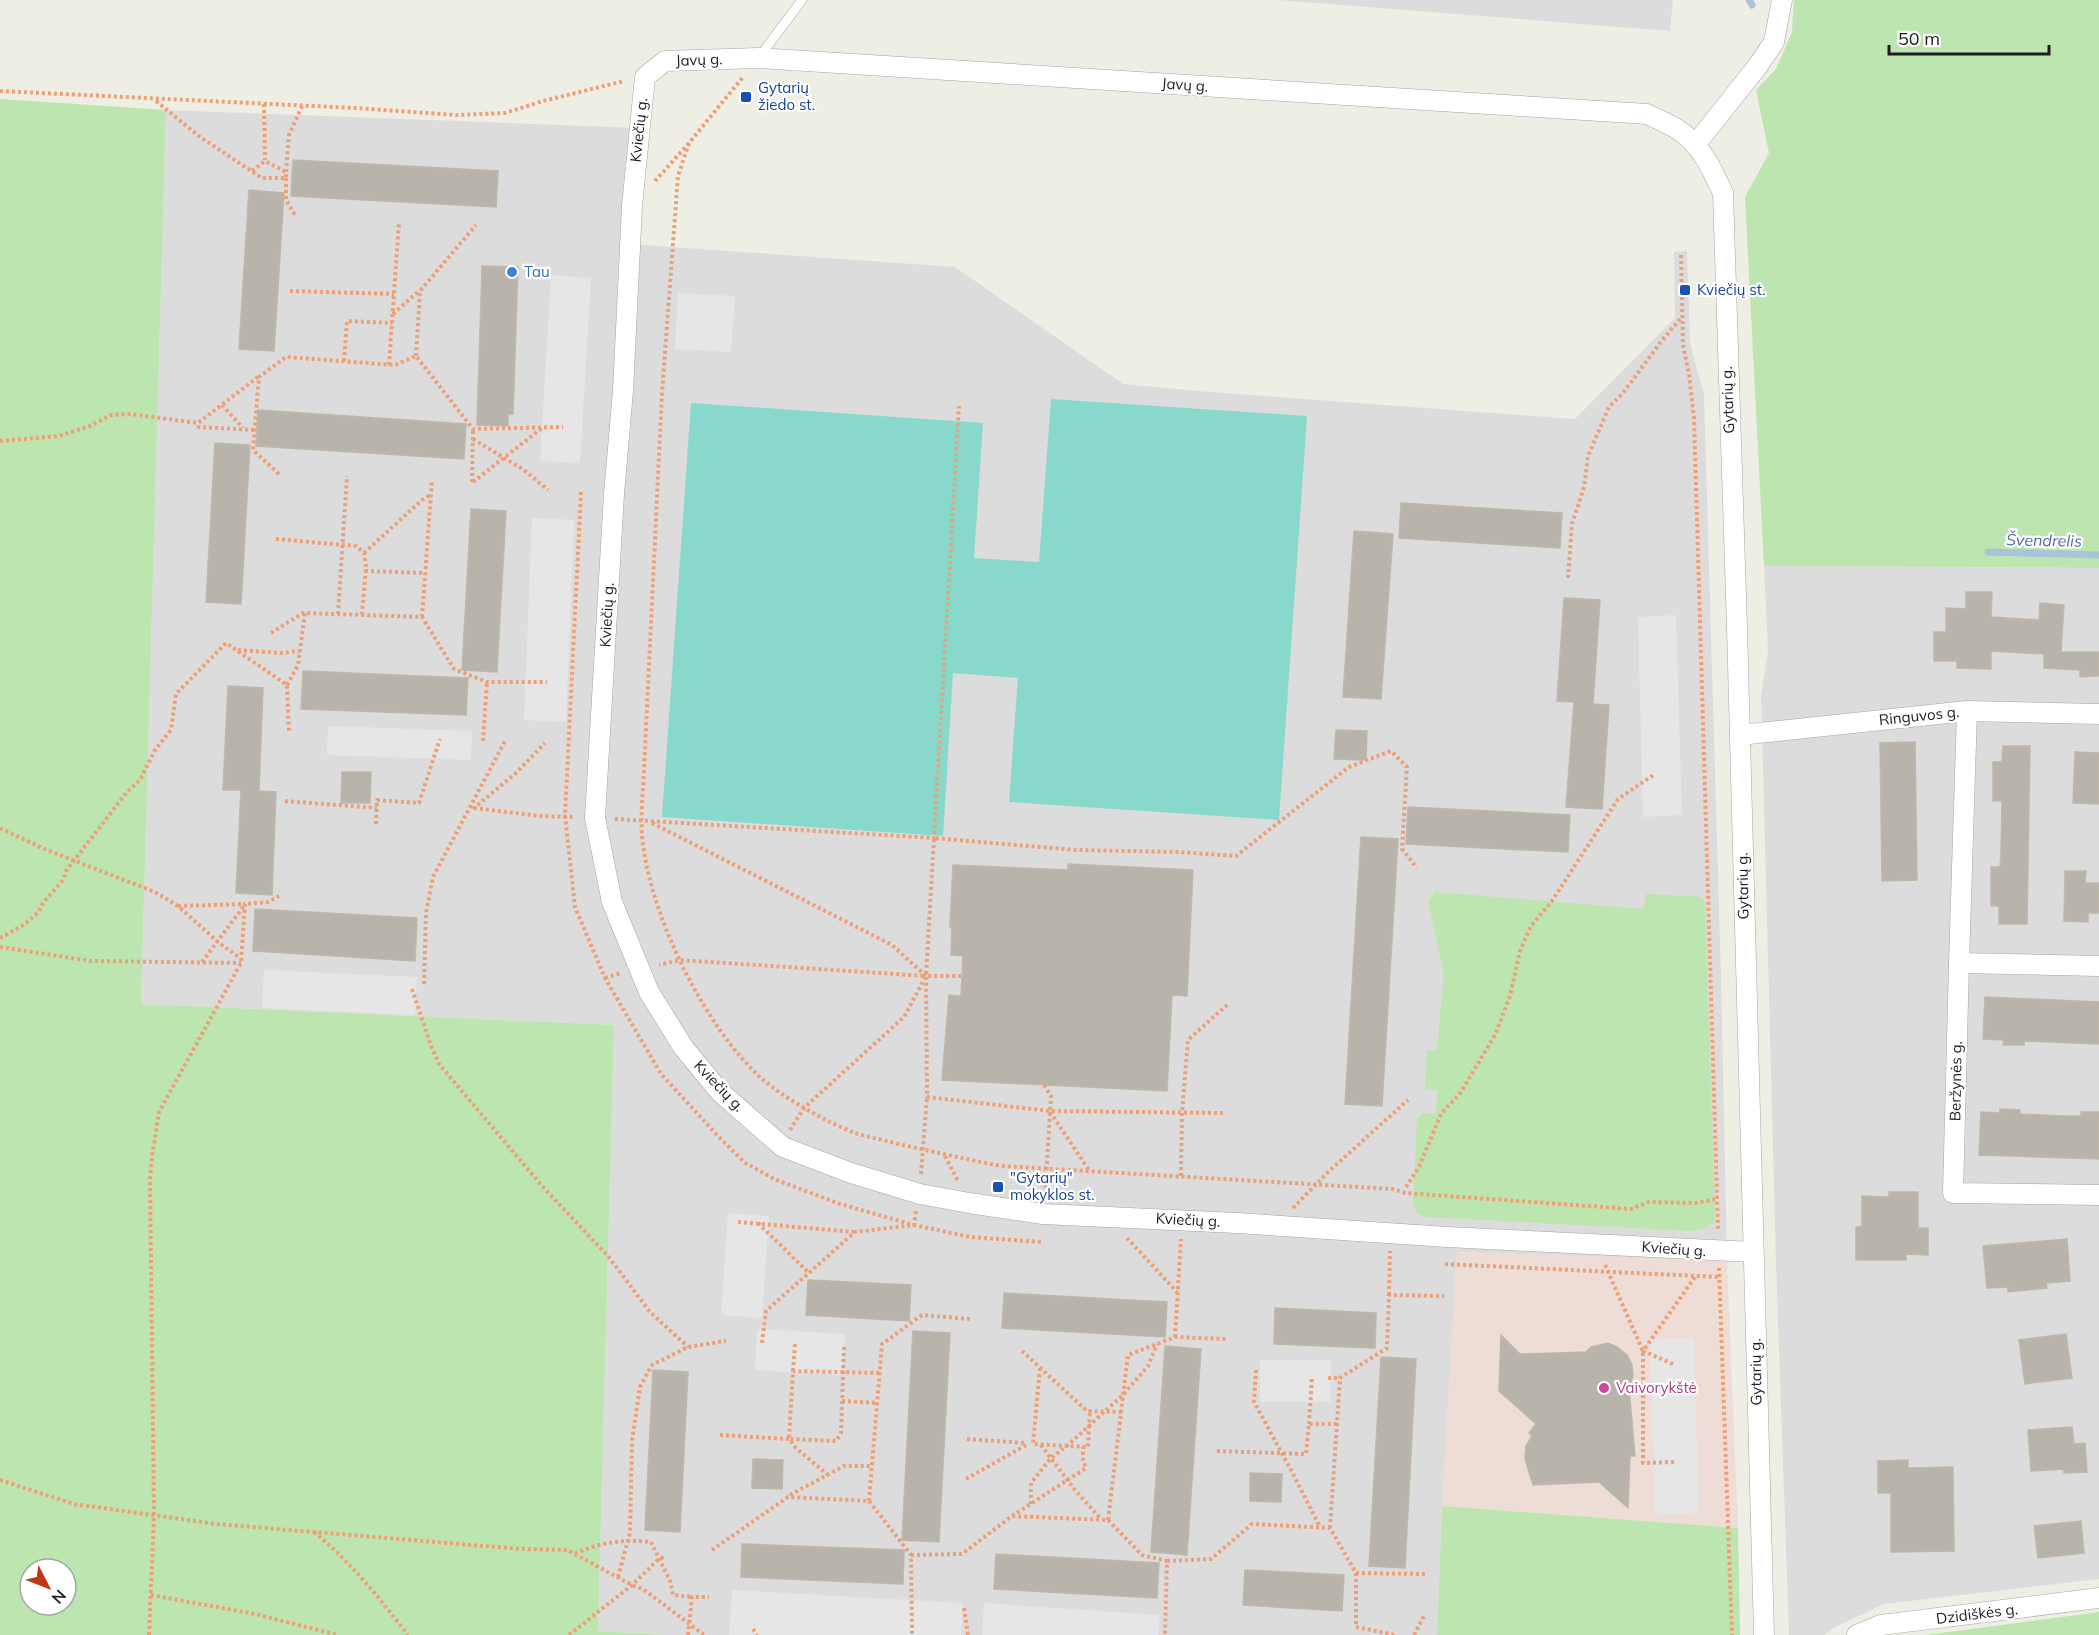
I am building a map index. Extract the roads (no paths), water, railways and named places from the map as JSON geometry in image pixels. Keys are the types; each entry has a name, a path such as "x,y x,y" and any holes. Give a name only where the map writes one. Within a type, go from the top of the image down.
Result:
{"street":[{"path":"1695,145 1774,42 1783,7 1782,0"},
{"name":"Javų g.","path":"664,61 758,58 1647,114 1678,129 1695,145"},
{"name":"Kviečių g.","path":"664,61 645,76 632,206 623,391 614,494 595,818 612,902 648,992 683,1047 720,1092 783,1147 851,1173 920,1194 969,1203 1043,1214 1753,1252"},
{"name":"Gytarių g.","path":"1695,145 1711,167 1723,193 1764,1635"},
{"path":"1967,711 1959,963 2099,966"},
{"name":"Ringuvos g.","path":"1740,735 1967,711 2099,714"},
{"name":"Beržynės g.","path":"1959,963 1953,1193 2099,1195"},
{"name":"Dzidiškės g.","path":"1857,1635 1881,1625 2099,1598"}],"lane":[{"path":"758,58 802,0"}],"waterway":[{"path":"1749,0 1752,5"},
{"name":"Švendrelis","path":"1988,552 2099,555"}],"place":[{"name":"Gytarių žiedo st.","path":"746,97"},
{"name":"Tau","path":"512,272"},
{"name":"Kviečių st.","path":"1685,290"},
{"name":"\"Gytarių\" mokyklos st.","path":"998,1187"},
{"name":"Vaivorykštė","path":"1604,1388"}]}
